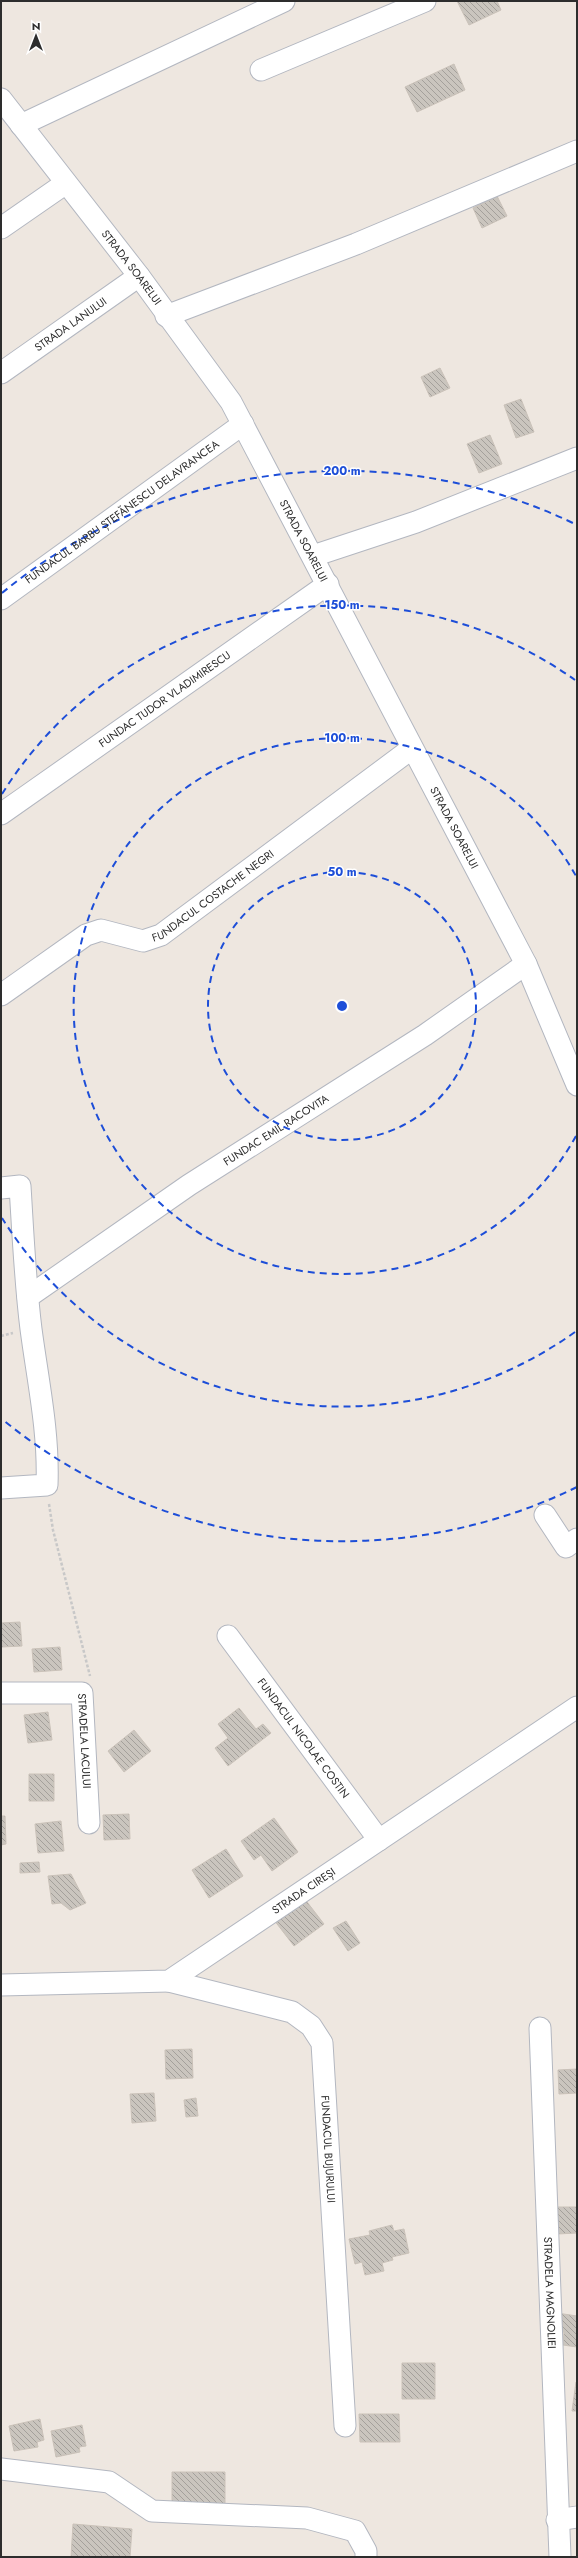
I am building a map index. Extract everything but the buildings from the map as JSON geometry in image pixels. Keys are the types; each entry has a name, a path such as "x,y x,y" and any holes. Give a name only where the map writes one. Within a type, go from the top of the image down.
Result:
{"street":[{"path":"21,125 284,1"},
{"path":"261,70 425,1"},
{"name":"STRADA SOARELUI","path":"1,99 139,276 166,316 231,402 328,584 411,749 526,964 577,1085"},
{"path":"166,316 356,244 577,151"},
{"path":"1,228 66,182"},
{"name":"STRADA LANULUI","path":"1,373 139,276"},
{"name":"FUNDACUL BARBU ȘTEFĂNESCU DELAVRANCEA","path":"1,599 243,424"},
{"path":"313,556 416,522 577,458"},
{"name":"FUNDAC TUDOR VLADIMIRESCU","path":"1,814 328,584"},
{"name":"FUNDACUL COSTACHE NEGRI","path":"1,995 86,935 101,930 143,941 162,935 411,749"},
{"name":"FUNDAC EMIL RACOVITA","path":"28,1297 189,1184 425,1035 526,964"},
{"path":"1,1488 47,1485 48,1453 44,1404 11,1187"},
{"path":"545,1515 566,1547 577,1539"},
{"name":"FUNDACUL NICOLAE COSTIN","path":"228,1636 379,1840"},
{"name":"STRADELA LACULUI","path":"1,1693 82,1693 89,1823"},
{"name":"STRADA CIREȘI","path":"169,1981 577,1707"},
{"path":"1,1985 169,1981"},
{"name":"FUNDACUL BUJURULUI","path":"169,1981 292,2012 310,2026 322,2042 345,2426"},
{"name":"STRADELA MAGNOLIEI","path":"540,2028 567,2519 560,2557"},
{"path":"1,2469 108,2482 152,2511 307,2518 355,2531 366,2551 366,2557"}],"path":[{"path":"47,1485 53,1530 81,1634 90,1678 82,1693"}]}
